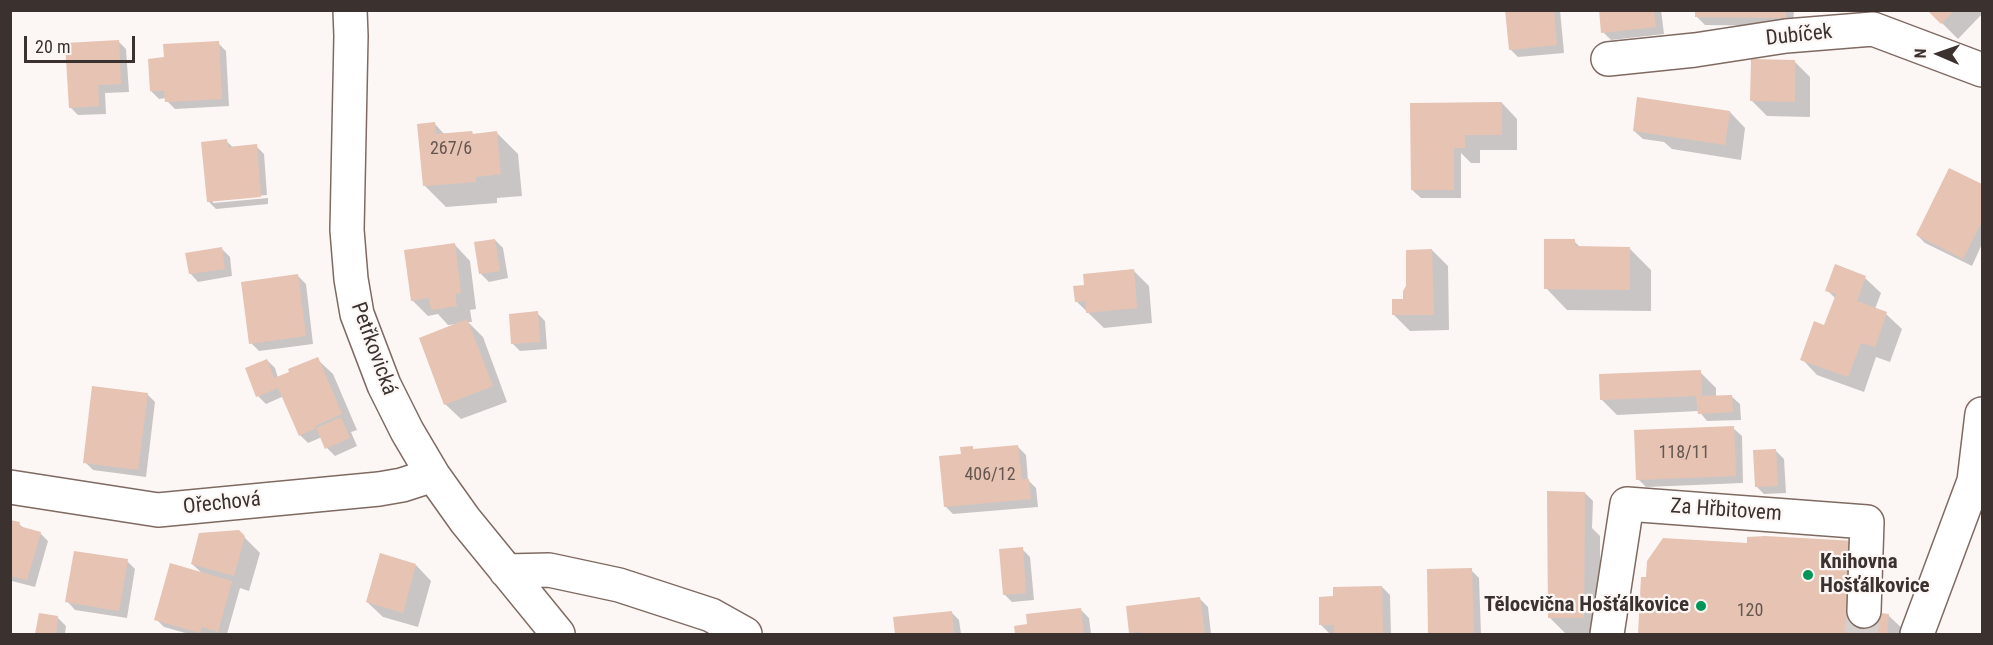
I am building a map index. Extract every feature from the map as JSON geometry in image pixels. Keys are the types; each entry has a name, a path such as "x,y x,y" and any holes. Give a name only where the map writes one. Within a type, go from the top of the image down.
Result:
{"street":[{"name":"Petřkovická","path":"350,10 347,230 354,297 368,346 407,431 433,475 460,513 558,634"},
{"name":"Dubíček","path":"1608,59 1695,50 1786,36 1873,29 1983,70"},
{"path":"1917,634 1978,482 1983,414"},
{"name":"Ořechová","path":"10,487 158,510 380,489 433,475"},
{"name":"Za Hřbitovem","path":"1607,633 1627,504 1868,522 1864,611"},
{"path":"506,571 549,570 619,585 711,615 745,634"}],"building":[{"path":"1505,10 1554,10 1557,45 1509,50"},
{"path":"1599,10 1654,10 1656,27 1601,33"},
{"path":"1695,10 1786,10 1786,18 1695,17"},
{"path":"1927,10 1955,10 1941,24"},
{"path":"119,40 121,84 98,85 99,106 69,108 65,43"},
{"path":"219,41 222,99 165,102 164,91 150,91 148,59 164,57 163,44"},
{"path":"1751,59 1795,60 1795,102 1750,101"},
{"path":"1637,97 1730,111 1725,145 1633,131"},
{"path":"1502,102 1502,135 1465,135 1465,148 1454,148 1454,190 1411,190 1410,103"},
{"path":"435,122 436,134 472,131 473,134 497,131 501,174 476,177 476,182 423,186 417,124"},
{"path":"227,139 228,147 257,144 261,197 207,202 201,142"},
{"path":"1949,168 1982,184 1982,221 1963,259 1916,235"},
{"path":"495,239 500,271 479,274 474,242"},
{"path":"1544,239 1575,239 1575,246 1630,247 1630,290 1544,289"},
{"path":"455,243 461,293 455,294 457,306 431,310 429,298 411,301 404,250"},
{"path":"222,247 225,269 189,274 185,253"},
{"path":"1432,249 1434,315 1392,315 1392,299 1403,299 1406,286 1406,250"},
{"path":"1835,264 1866,276 1857,301 1887,312 1875,347 1861,343 1848,377 1800,360 1814,321 1824,325 1836,294 1825,291"},
{"path":"1134,269 1137,308 1086,313 1086,301 1075,302 1073,286 1084,285 1083,274"},
{"path":"298,274 306,336 249,344 241,282"},
{"path":"538,311 540,342 511,344 509,314"},
{"path":"467,319 493,386 444,405 419,338"},
{"path":"318,357 342,414 299,436 278,388 256,397 245,368 267,359 274,378 289,372 288,369"},
{"path":"1701,370 1702,396 1732,395 1733,412 1698,414 1696,396 1600,400 1599,374"},
{"path":"92,386 148,393 138,470 83,463"},
{"path":"341,417 350,438 325,449 316,428"},
{"path":"1734,426 1736,476 1636,480 1634,430"},
{"path":"1018,445 1022,479 1029,479 1031,499 944,507 939,456 961,454 960,447 973,446 973,449"},
{"path":"1776,449 1778,486 1755,487 1753,450"},
{"path":"1547,491 1585,492 1584,618 1548,618"},
{"path":"10,520 20,522 19,526 41,532 27,580 10,576"},
{"path":"239,530 245,536 234,576 191,564 199,533"},
{"path":"1747,537 1856,541 1849,609 1889,614 1887,634 1638,634 1641,577 1646,577 1647,561 1663,538 1747,543"},
{"path":"1023,547 1026,593 1003,595 999,549"},
{"path":"74,551 128,559 119,611 65,602"},
{"path":"380,553 416,564 403,613 366,602"},
{"path":"170,563 232,581 218,632 202,627 200,633 154,620"},
{"path":"1472,568 1474,634 1428,634 1427,569"},
{"path":"1382,586 1383,634 1334,634 1334,625 1319,625 1319,597 1333,596 1333,587"},
{"path":"1200,597 1205,634 1129,633 1126,606"},
{"path":"1081,608 1084,634 1015,634 1014,626 1027,624 1026,614"},
{"path":"952,611 954,634 895,634 893,617"},
{"path":"39,613 58,616 56,634 35,634"}],"tunnel":[{"path":"1861,634 1864,611"}],"place":[{"name":"Knihovna Hošťálkovice","path":"1808,575"},
{"name":"Tělocvična Hošťálkovice","path":"1701,606"}]}
